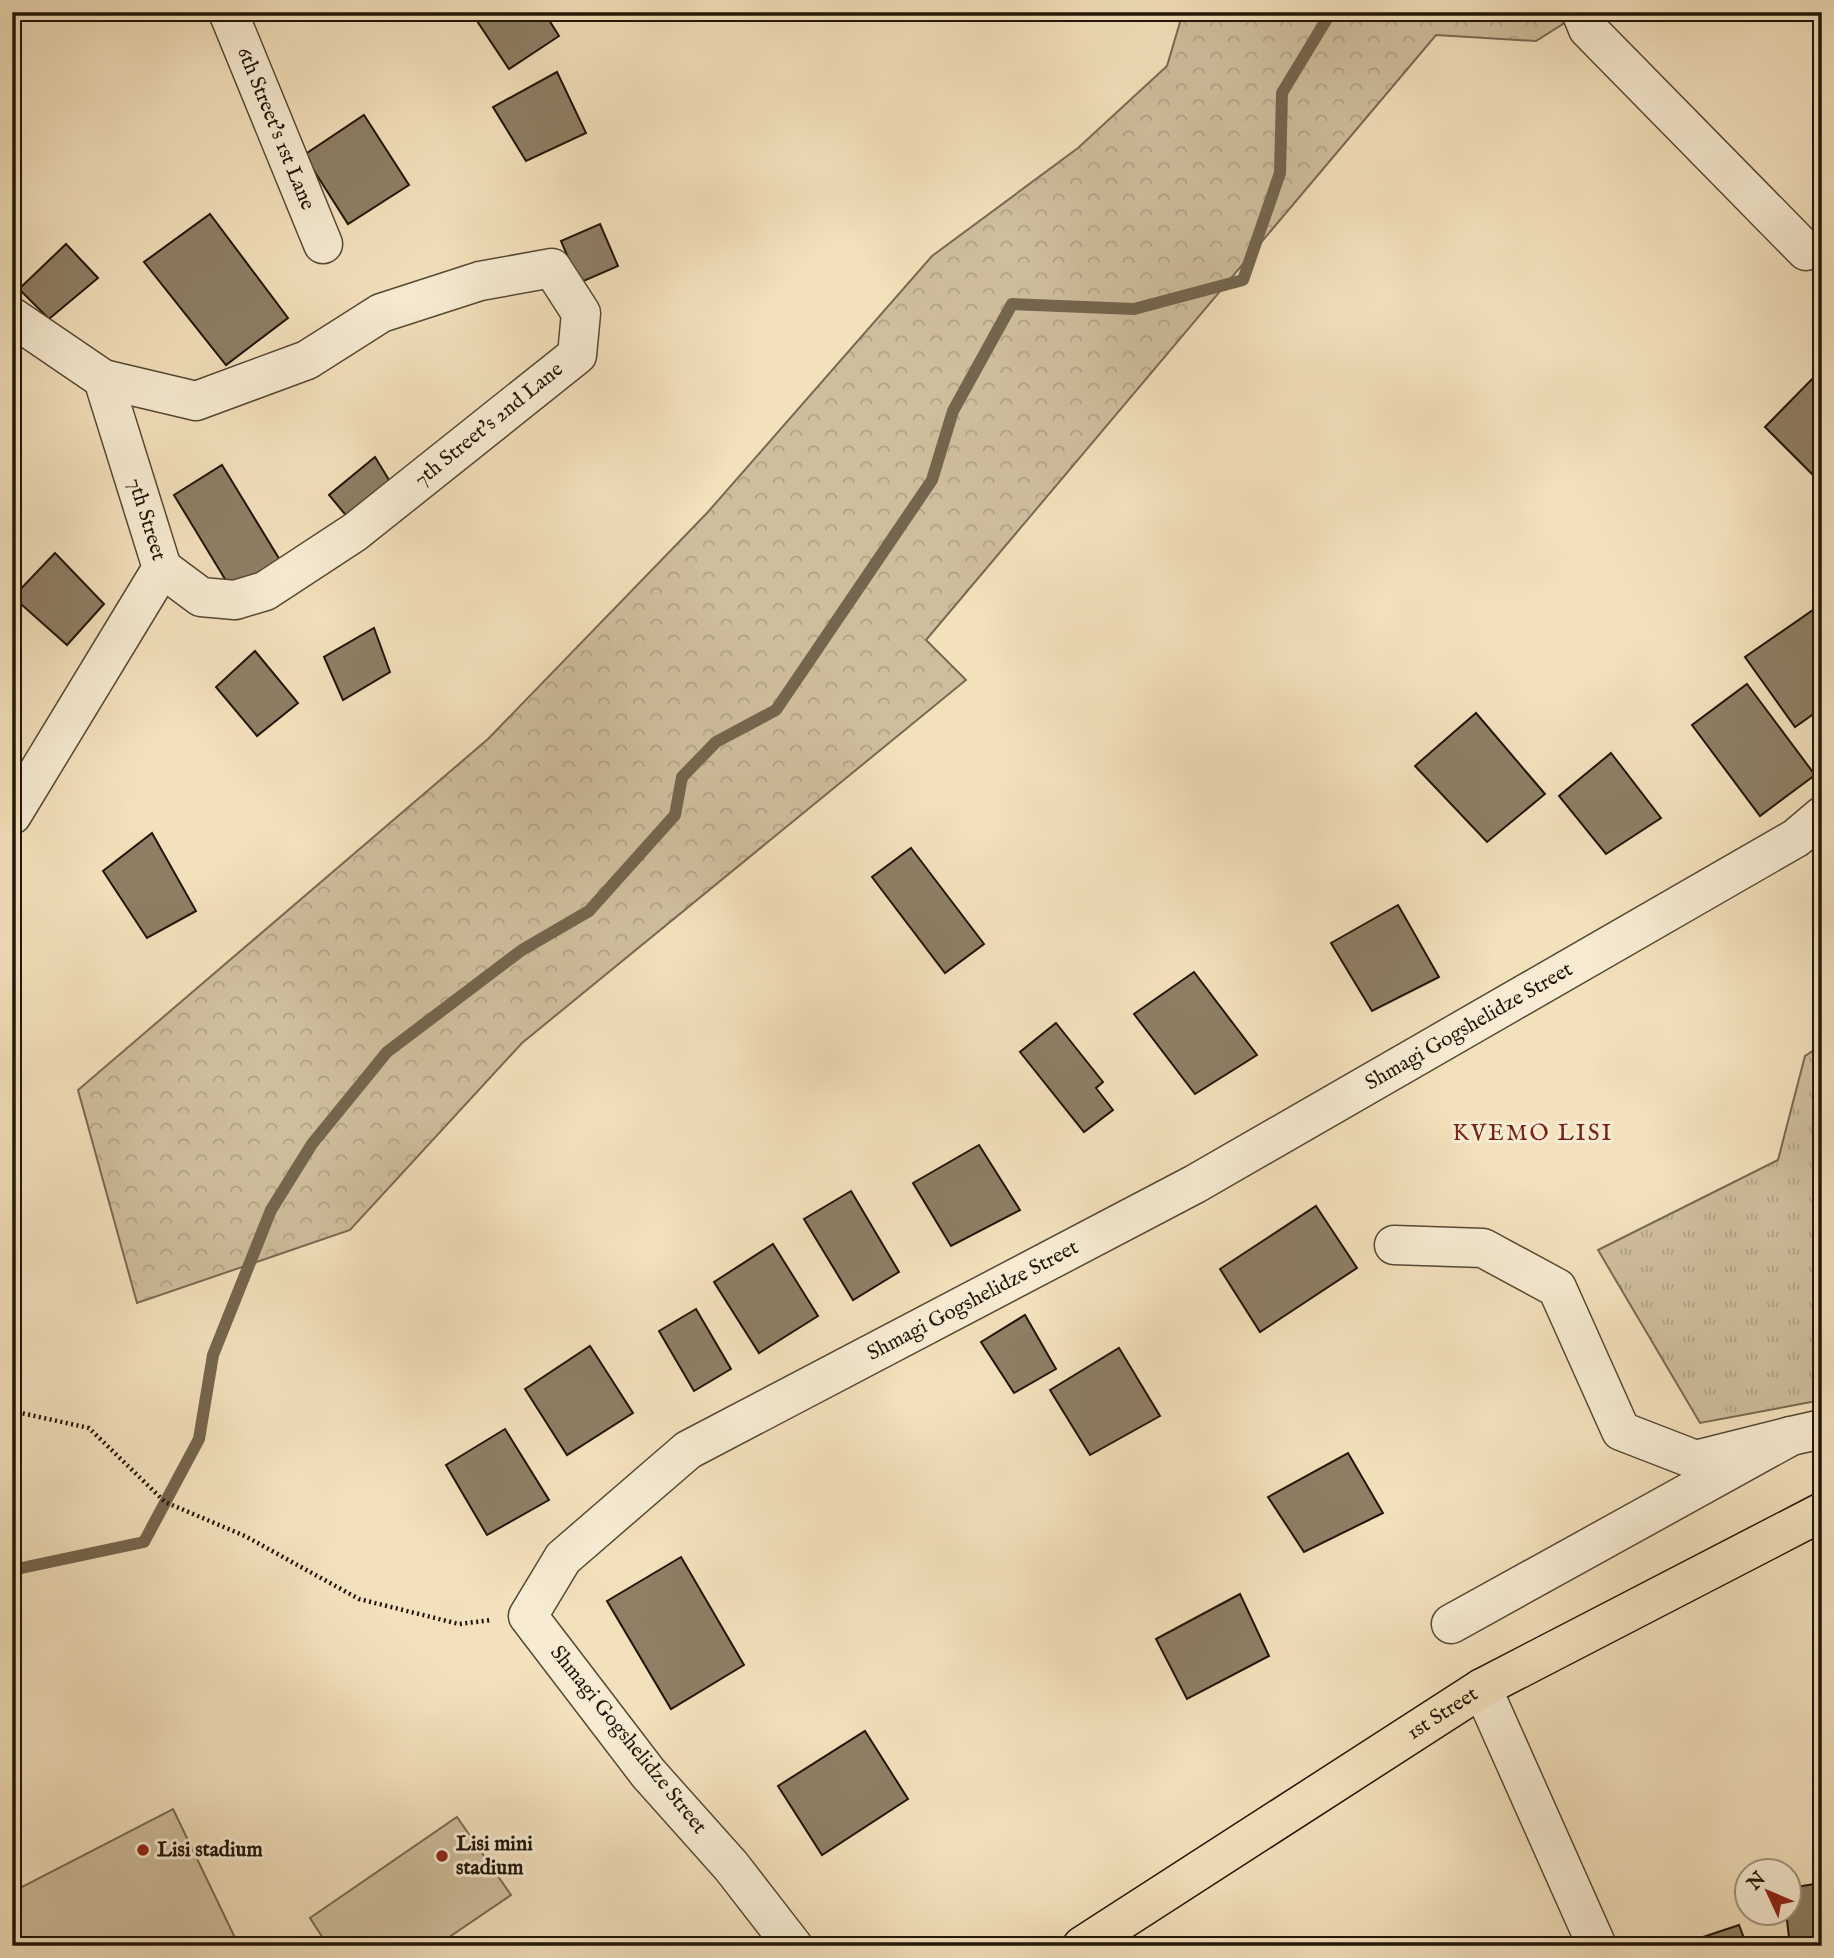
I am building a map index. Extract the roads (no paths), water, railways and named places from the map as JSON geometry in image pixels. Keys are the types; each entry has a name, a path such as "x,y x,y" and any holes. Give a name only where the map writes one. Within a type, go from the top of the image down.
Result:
{"main road":[{"name":"1st Street","path":"1082,1946 1482,1688 1822,1512"}],"street":[{"name":"6th Street's 1st Lane","path":"228,12 323,244"},
{"path":"1581,12 1588,29 1817,253"},
{"name":"7th Street's 2nd Lane","path":"103,379 196,401 307,360 382,313 480,281 552,268 581,313 577,355 355,532 264,591 236,600 201,597 162,568"},
{"path":"12,317 103,379"},
{"name":"7th Street","path":"12,815 162,568 103,379"},
{"name":"Shmagi Gogshelidze Street","path":"793,1946 731,1866 648,1773 528,1616 563,1558 688,1450 1195,1184 1796,838 1822,816"},
{"path":"1394,1245 1483,1248 1557,1288 1620,1431 1696,1460 1806,1433"},
{"path":"1451,1625 1806,1433"},
{"path":"1482,1688 1597,1946"}],"waterway":[{"path":"12,1570 144,1542 199,1439 213,1355 271,1210 312,1144 387,1052 522,950 589,911 675,815 682,777 716,742 776,710 932,480 953,411 1012,304 1134,309 1243,280 1280,173 1282,93 1331,12"}],"place":[{"name":"Lisi stadium","path":"143,1850"},
{"name":"Lisi mini stadium","path":"442,1856"}],"district":[{"name":"KVEMO LISI","path":"1533,1133"}]}
